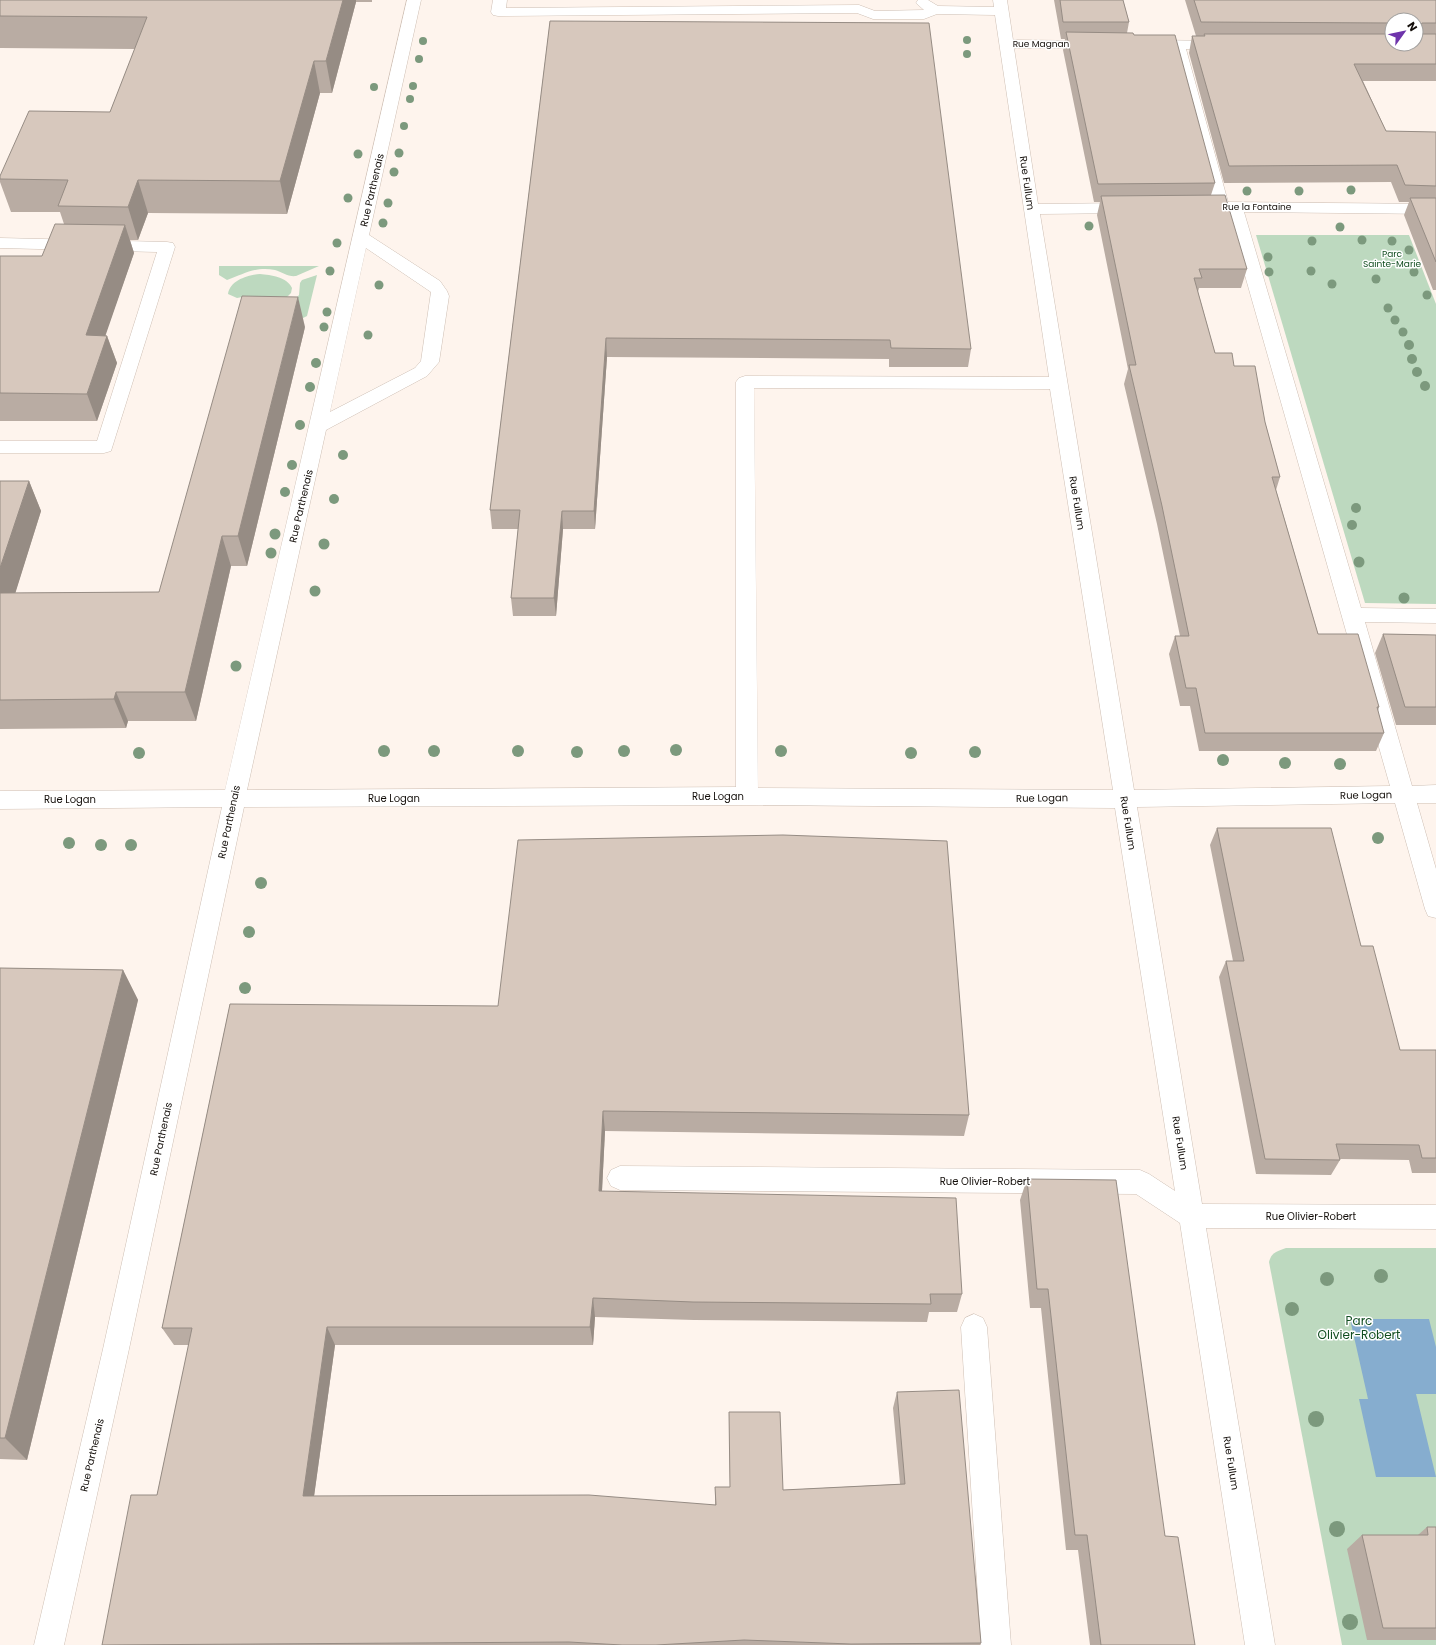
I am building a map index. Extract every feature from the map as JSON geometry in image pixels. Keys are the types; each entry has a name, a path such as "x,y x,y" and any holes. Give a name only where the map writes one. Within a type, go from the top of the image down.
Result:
{"street":[{"name":"Rue Parthenais","path":"49,1645 116,1348 235,798 414,0"},
{"path":"500,0 498,12 859,9 873,14 924,16 935,10 1001,5"},
{"name":"Rue Fullum","path":"1001,5 1031,209 1124,799 1260,1645"},
{"name":"Rue Magnan","path":"1007,44 1110,44"},
{"path":"1133,44 1233,45"},
{"path":"1178,45 1220,207 1353,615 1436,909"},
{"name":"Rue la Fontaine","path":"1220,207 1436,209"},
{"path":"1031,209 1144,208"},
{"path":"319,426 421,372 430,362 440,296 438,291 434,286 361,237"},
{"path":"0,243 168,247 104,448 0,447"},
{"path":"747,796 748,703 745,382 1059,383"},
{"path":"1353,615 1436,616"},
{"name":"Rue Logan","path":"0,800 747,796 1124,799 1436,794"},
{"name":"Rue Olivier-Robert","path":"620,1178 1140,1182 1191,1216 1436,1217"},
{"path":"974,1327 996,1645"}],"green space":[{"name":"Parc Sainte-Marie","path":"1256,235 1409,235 1436,304 1436,604 1365,603"},
{"path":"219,266 319,266 296,276 288,275 275,270 262,269 250,271 227,280 219,275"},
{"path":"260,274 283,279 290,284 292,288 291,293 284,300 248,296 237,298 228,294 232,285 240,279"},
{"path":"317,275 307,316 303,318 289,306 299,295 300,283 302,280"},
{"name":"Parc Olivier-Robert","path":"1286,1248 1436,1248 1436,1645 1342,1645 1269,1262 1271,1256"}],"water":[{"path":"1350,1319 1429,1319 1436,1347 1436,1394 1416,1394 1436,1477 1376,1477 1359,1399 1368,1399"}],"building":[{"path":"0,0 343,0 326,61 314,61 280,181 138,180 128,207 58,206 68,180 0,179 0,176 29,111 110,112 147,17 0,16"},
{"path":"1060,0 1123,0 1129,22 1063,22"},
{"path":"1194,0 1436,0 1436,23 1424,23 1424,12 1384,12 1384,23 1201,22"},
{"path":"550,21 929,23 971,349 891,348 890,340 606,338 594,511 562,511 554,598 511,598 520,510 490,510"},
{"path":"1066,32 1175,35 1215,183 1098,184"},
{"path":"1204,34 1384,34 1384,52 1424,52 1424,34 1436,34 1436,64 1354,64 1386,131 1436,132 1436,186 1405,185 1397,165 1229,166 1192,36 1205,36"},
{"path":"1225,195 1247,269 1199,269 1202,278 1194,278 1215,353 1232,353 1234,366 1255,366 1265,422 1280,477 1272,477 1318,634 1358,634 1379,707 1377,707 1384,733 1205,733 1196,688 1186,688 1175,636 1189,636 1162,506 1129,365 1136,365 1101,196"},
{"path":"1410,198 1436,198 1436,262"},
{"path":"55,224 125,225 86,335 107,336 87,394 0,393 0,256 42,256"},
{"path":"242,296 298,297 238,536 222,536 185,692 116,692 114,699 0,700 0,593 159,592"},
{"path":"0,481 29,481 0,568"},
{"path":"1383,634 1436,635 1436,707 1405,707"},
{"path":"1217,828 1331,828 1361,946 1373,946 1400,1050 1436,1050 1436,1158 1422,1158 1419,1145 1336,1144 1340,1160 1265,1159 1226,961 1244,961"},
{"path":"783,835 947,841 969,1115 603,1111 599,1191 956,1198 962,1294 930,1294 931,1304 693,1302 593,1298 590,1327 327,1327 303,1496 589,1495 716,1505 715,1487 730,1487 729,1412 780,1412 783,1490 905,1484 897,1392 959,1390 981,1643 851,1644 744,1640 656,1645 569,1642 102,1645 131,1495 157,1495 192,1328 162,1328 230,1004 498,1006 518,840"},
{"path":"0,968 123,970 5,1438 0,1438"},
{"path":"1027,1179 1116,1180 1165,1536 1178,1537 1195,1645 1101,1645 1087,1535 1075,1535 1048,1289 1037,1289"},
{"path":"1427,1527 1436,1527 1436,1628 1383,1628 1362,1535 1428,1535"}]}
